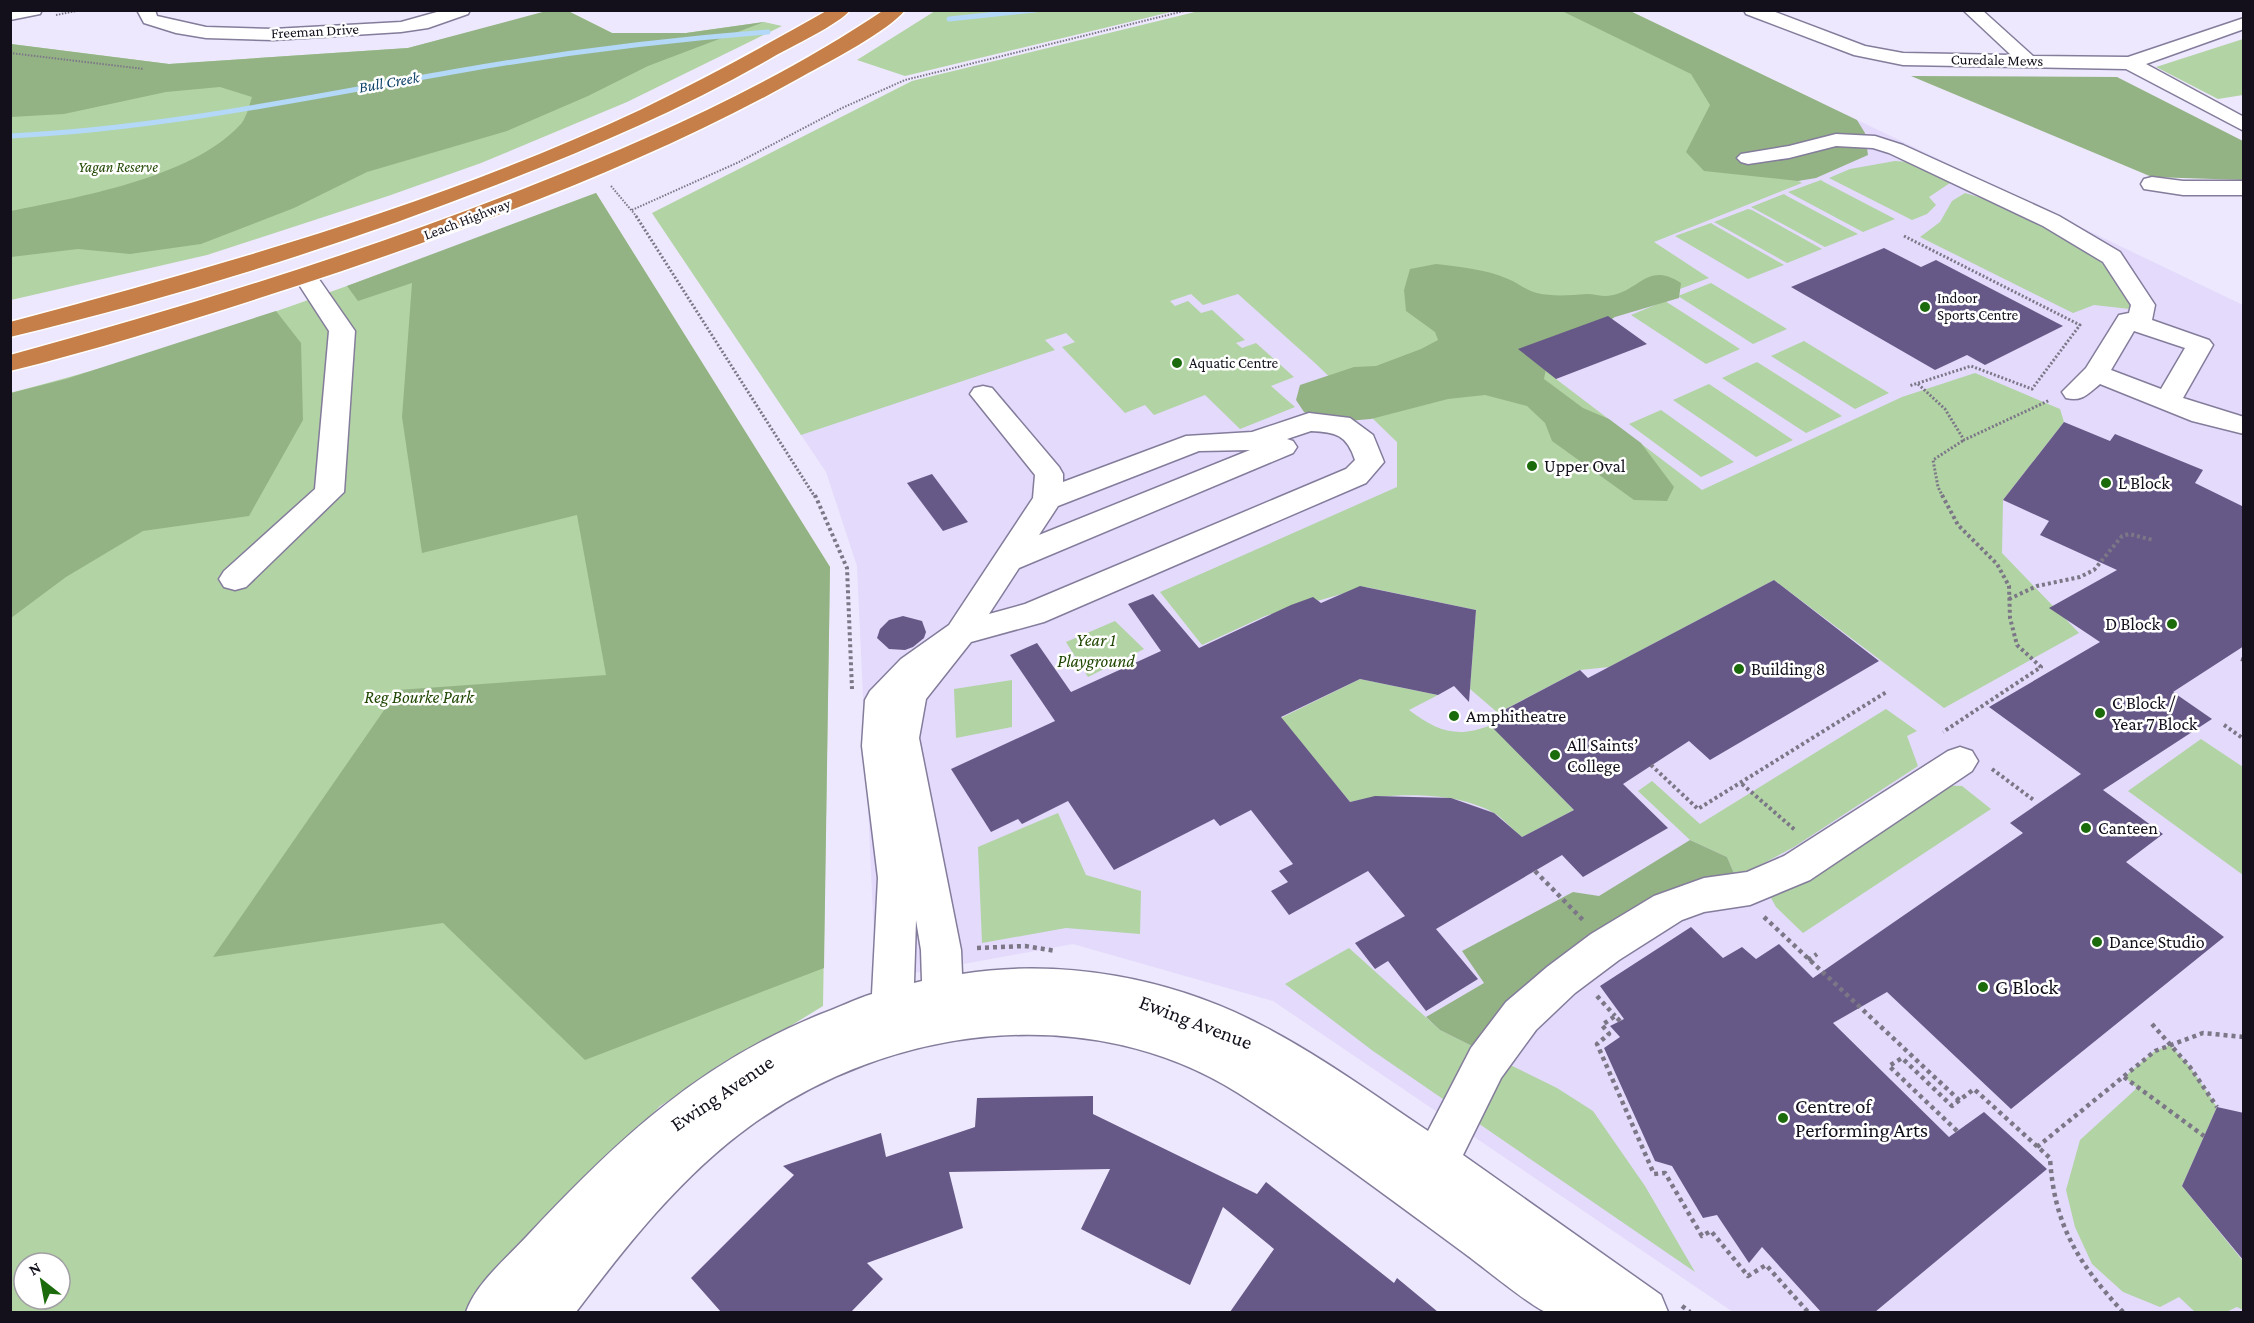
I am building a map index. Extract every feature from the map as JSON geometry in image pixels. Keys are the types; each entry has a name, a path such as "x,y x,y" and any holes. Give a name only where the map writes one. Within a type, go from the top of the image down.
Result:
{"highway":[{"name":"Leach Highway","path":"10,330 316,241 510,172 754,62 842,10"},
{"name":"Leach Highway","path":"10,363 306,277 531,194 636,151 790,75 897,10"}],"street":[{"path":"10,15 34,10"},
{"name":"Freeman Drive","path":"146,10 150,19 167,24 206,21 244,34 422,24 462,10"},
{"path":"341,10 346,19 342,30"},
{"name":"Curedale Mews","path":"1752,10 1861,51 1880,62 1902,59 2130,63 2244,22"},
{"path":"1971,10 2027,60"},
{"path":"2130,63 2244,125"},
{"path":"1748,158 1789,152 1836,140 1875,142 1896,149 2051,221 2112,257 2143,304 2139,324"},
{"path":"2152,184 2183,188 2244,188"},
{"path":"235,579 329,492 342,331 306,277"},
{"path":"2064,395 2096,373 2128,320 2200,345 2168,401"},
{"path":"2096,373 2202,415 2244,426"},
{"path":"943,1009 941,950 902,738 910,696 960,633 1048,500 1049,474 982,394"},
{"path":"889,1021 896,955 897,878 879,746 882,700 913,668 960,633 1033,614 1356,476 1370,462 1363,441 1340,424 1309,422 1254,441 1196,442 1048,500"},
{"path":"1008,560 1340,424"},
{"path":"1428,1179 1486,1063 1521,1016 1561,980 1605,947 1668,908 1704,895 1750,888 1797,868 1821,852 1952,746"},
{"name":"Ewing Avenue","path":"502,1308 616,1176 678,1120 731,1083 784,1051 849,1020 889,1021 943,1009 993,1016 1053,1016 1123,1024 1180,1041 1241,1070 1428,1179 1644,1312"},
{"name":"Ewing Avenue","path":"546,1312 614,1224 685,1151 741,1107 801,1070 858,1044 889,1021"},
{"name":"Ewing Avenue","path":"1428,1179 1586,1312"}],"path":[{"path":"632,210 739,162 842,108 905,80 1188,10"},
{"path":"10,53 144,69"},
{"path":"606,181 632,210 810,485 847,568 852,699"},
{"path":"1904,236 2080,325 2032,389 1971,366 1909,386"},
{"path":"2037,382 2045,386"},
{"path":"1917,383 1945,409 1964,440"},
{"path":"1952,746 2041,667 2017,645 2010,618 2009,586 1997,564 1958,525 1938,487 1933,460 1964,440 2064,395"},
{"path":"2009,599 2020,596 2037,586 2080,577 2094,570 2122,537 2128,534 2153,540"},
{"path":"1651,765 1698,809 1742,784 1888,691"},
{"path":"2224,725 2244,738"},
{"path":"1742,784 1821,852"},
{"path":"1535,871 1590,928"},
{"path":"1768,923 1960,1101"},
{"path":"1808,960 1817,954"},
{"path":"1620,1021 1615,1016 1602,1025 1609,1035 1597,1044 1654,1173 1665,1173 1702,1236 1711,1232 1748,1276 1766,1265 1808,1312"},
{"path":"2151,1024 2190,1067 2217,1107"},
{"path":"2037,1147 2155,1051 2203,1033 2244,1037"},
{"path":"1957,1131 1889,1066 1902,1058 1952,1106 1974,1089 2050,1158 2050,1184 2058,1221 2070,1246 2099,1287 2123,1312"},
{"path":"2124,1077 2204,1136"}],"shaded area":[{"name":"All Saints’ College","path":"1199,11 1630,11 2243,305 2243,1312 1733,1312 1273,1001 1073,944 876,980 857,566 826,472 652,213"}],"green space":[{"name":"Yagan Reserve","path":"550,10 568,11 612,33 686,33 764,22 648,66 588,96 507,131 367,172 294,208 201,244 130,254 78,249 11,257 11,211 132,183 192,159 218,144 239,126 252,97 220,87 166,92 64,114 11,117 11,44 169,64 408,48"},
{"name":"Yagan Reserve","path":"550,11 568,11 612,33 686,33 764,22 782,26 627,102 481,163 207,255 11,300 11,44 169,64 408,48"},
{"path":"935,11 1175,11 905,76 857,60"},
{"path":"1199,11 1630,11 1821,103 1720,138 1802,183 1654,242 1709,278 1608,316 1556,379 1702,490 1902,397 1975,373 2060,409 2064,422 2003,500 2002,553 2079,633 1944,708 1774,580 1609,667 1580,670 1498,713 1470,689 1476,610 1366,587 1265,616 1202,645 1160,592 1397,487 1397,442 1315,363 1238,294 1203,305 1191,294 1170,301 1175,306 1188,301 1201,313 1212,310 1245,340 1236,343 1242,348 1256,343 1294,377 1271,386 1295,407 1240,429 1205,395 1154,415 1145,405 1125,413 1062,347 1075,342 1066,333 1045,340 1055,350 801,435 652,213 912,81"},
{"path":"1562,11 1630,11 1857,120 1865,133 1868,155 1816,178 1798,181 1704,171 1686,152 1710,105 1691,74"},
{"path":"2243,39 2243,95 2218,99 2156,67"},
{"path":"1911,76 2117,77 2243,141 2243,180 2152,177"},
{"path":"1895,161 1910,162 1956,179 1929,197 1936,205 1927,214 1912,220 1829,178 1850,169"},
{"path":"1821,180 1895,219 1863,232 1788,192"},
{"name":"Reg Bourke Park","path":"596,193 830,567 823,1006 660,1106 466,1312 11,1312 10,393 159,350 379,274"},
{"path":"596,193 830,567 824,968 585,1060 443,923 213,957 398,690 606,675 577,515 422,553 402,417 412,283 358,301 347,286"},
{"path":"1965,193 2012,207 2095,255 2132,299 2130,309 2094,305 2073,313 1920,237 1940,222 1952,201"},
{"path":"1784,194 1858,234 1825,247 1751,207"},
{"path":"1748,209 1822,249 1787,263 1714,222"},
{"path":"1711,223 1784,265 1748,279 1675,236"},
{"path":"1436,264 1491,273 1533,292 1550,295 1606,296 1617,294 1651,276 1659,275 1681,283 1679,298 1615,317 1548,358 1544,379 1583,408 1609,419 1641,443 1674,487 1667,501 1634,500 1552,441 1545,423 1527,406 1485,395 1448,399 1371,419 1324,423 1304,412 1296,400 1300,385 1354,367 1376,366 1438,340 1435,332 1406,311 1404,290 1410,269"},
{"path":"1711,283 1787,329 1753,344 1678,296"},
{"path":"1665,301 1740,349 1706,364 1631,315"},
{"path":"276,311 301,343 303,420 249,516 143,531 66,577 11,618 11,393 66,379"},
{"path":"1804,341 1889,393 1855,409 1771,356"},
{"path":"1757,362 1842,416 1806,433 1722,378"},
{"path":"1709,384 1793,440 1756,457 1673,400"},
{"path":"1661,410 1734,462 1701,477 1629,424"},
{"name":"Year 1 Playground","path":"1115,621 1144,649 1088,677 1066,642"},
{"path":"1360,679 1438,695 1409,710 1438,728 1468,732 1491,725 1574,810 1522,837 1494,813 1479,806 1443,797 1384,796 1350,802 1281,718"},
{"path":"1012,680 1012,727 956,738 954,689"},
{"path":"1886,709 1917,731 1907,736 1918,766 1794,847 1736,878 1727,857 1690,840 1638,791 1652,781 1700,824"},
{"path":"2201,739 2243,767 2243,875 2128,791"},
{"path":"1940,785 1962,786 1991,809 1803,933 1776,907 1770,896"},
{"path":"1058,813 1086,875 1141,891 1140,934 1066,928 982,943 978,847"},
{"path":"1690,840 1727,857 1736,878 1486,1053 1440,1030 1426,1017 1484,983 1462,951 1573,892 1599,896"},
{"path":"1349,948 1440,1030 1557,1088 1593,1111 1645,1186 1695,1272 1373,1051 1285,984"},
{"path":"2170,1045 2190,1067 2217,1107 2182,1186 2243,1261 2243,1310 2237,1307 2226,1312 2195,1312 2179,1297 2160,1307 2123,1292 2092,1264 2075,1227 2066,1190 2080,1140 2137,1088 2124,1077 2155,1051"}],"building":[{"name":"Indoor Sports Centre","path":"1884,248 1921,267 1936,260 2063,326 1985,365 1967,355 1935,370 1791,287"},
{"path":"1608,316 1647,344 1556,379 1518,349"},
{"path":"2064,422 2110,441 2115,434 2203,470 2195,483 2244,507 2244,646 2173,692 2212,719 2103,790 2163,834 2126,862 2224,937 2011,1109 1887,992 1833,1023 1949,1137 1984,1112 2047,1169 1875,1312 1821,1312 1762,1247 1749,1263 1717,1215 1703,1218 1672,1166 1655,1161 1604,1048 1620,1037 1610,1026 1624,1019 1600,986 1691,927 1723,958 1742,947 1756,959 1779,944 1813,978 2023,833 2010,823 2081,774 1989,707 2100,642 2049,608 2117,570 2040,535 2049,521 2003,500"},
{"path":"932,474 968,522 943,531 907,483"},
{"path":"1774,580 1879,661 1710,760 1689,741 1623,784 1668,828 1583,877 1562,855 1436,929 1478,979 1426,1011 1388,961 1375,969 1355,943 1405,916 1368,871 1289,915 1271,891 1288,882 1279,871 1293,864 1251,810 1220,826 1214,819 1114,870 1068,801 1022,824 1018,819 991,832 951,769 1055,721 1010,655 1037,643 1071,692 1161,651 1128,604 1153,594 1199,648 1291,605 1313,597 1321,603 1360,586 1476,610 1469,702 1454,686 1438,695 1360,679 1281,717 1350,802 1375,796 1451,798 1494,813 1522,837 1574,810 1485,720 1580,670 1588,678"},
{"path":"903,616 922,621 926,632 924,638 905,650 889,649 877,638 880,629 889,620"},
{"path":"1093,1096 1093,1114 1257,1194 1266,1182 1394,1283 1397,1278 1438,1312 1230,1312 1274,1249 1223,1207 1190,1285 1081,1229 1110,1169 949,1172 963,1228 867,1263 883,1279 851,1312 721,1312 691,1278 794,1175 783,1166 881,1133 886,1157 975,1127 977,1098"},
{"path":"2217,1107 2244,1113 2244,1261 2182,1186"}],"waterway":[{"name":"Bull Creek","path":"949,19 1035,10"},
{"name":"Bull Creek","path":"10,136 122,127 291,101 535,58 651,43 768,32"}],"place":[{"name":"Indoor Sports Centre","path":"1925,307"},
{"name":"Aquatic Centre","path":"1177,363"},
{"name":"Upper Oval","path":"1532,466"},
{"name":"L Block","path":"2106,483"},
{"name":"D Block","path":"2172,624"},
{"name":"Building 8","path":"1739,669"},
{"name":"C Block / Year 7 Block","path":"2100,713"},
{"name":"Amphitheatre","path":"1454,716"},
{"name":"All Saints’ College","path":"1555,755"},
{"name":"Canteen","path":"2086,828"},
{"name":"Dance Studio","path":"2097,942"},
{"name":"G Block","path":"1983,987"},
{"name":"Centre of Performing Arts","path":"1783,1118"}]}
